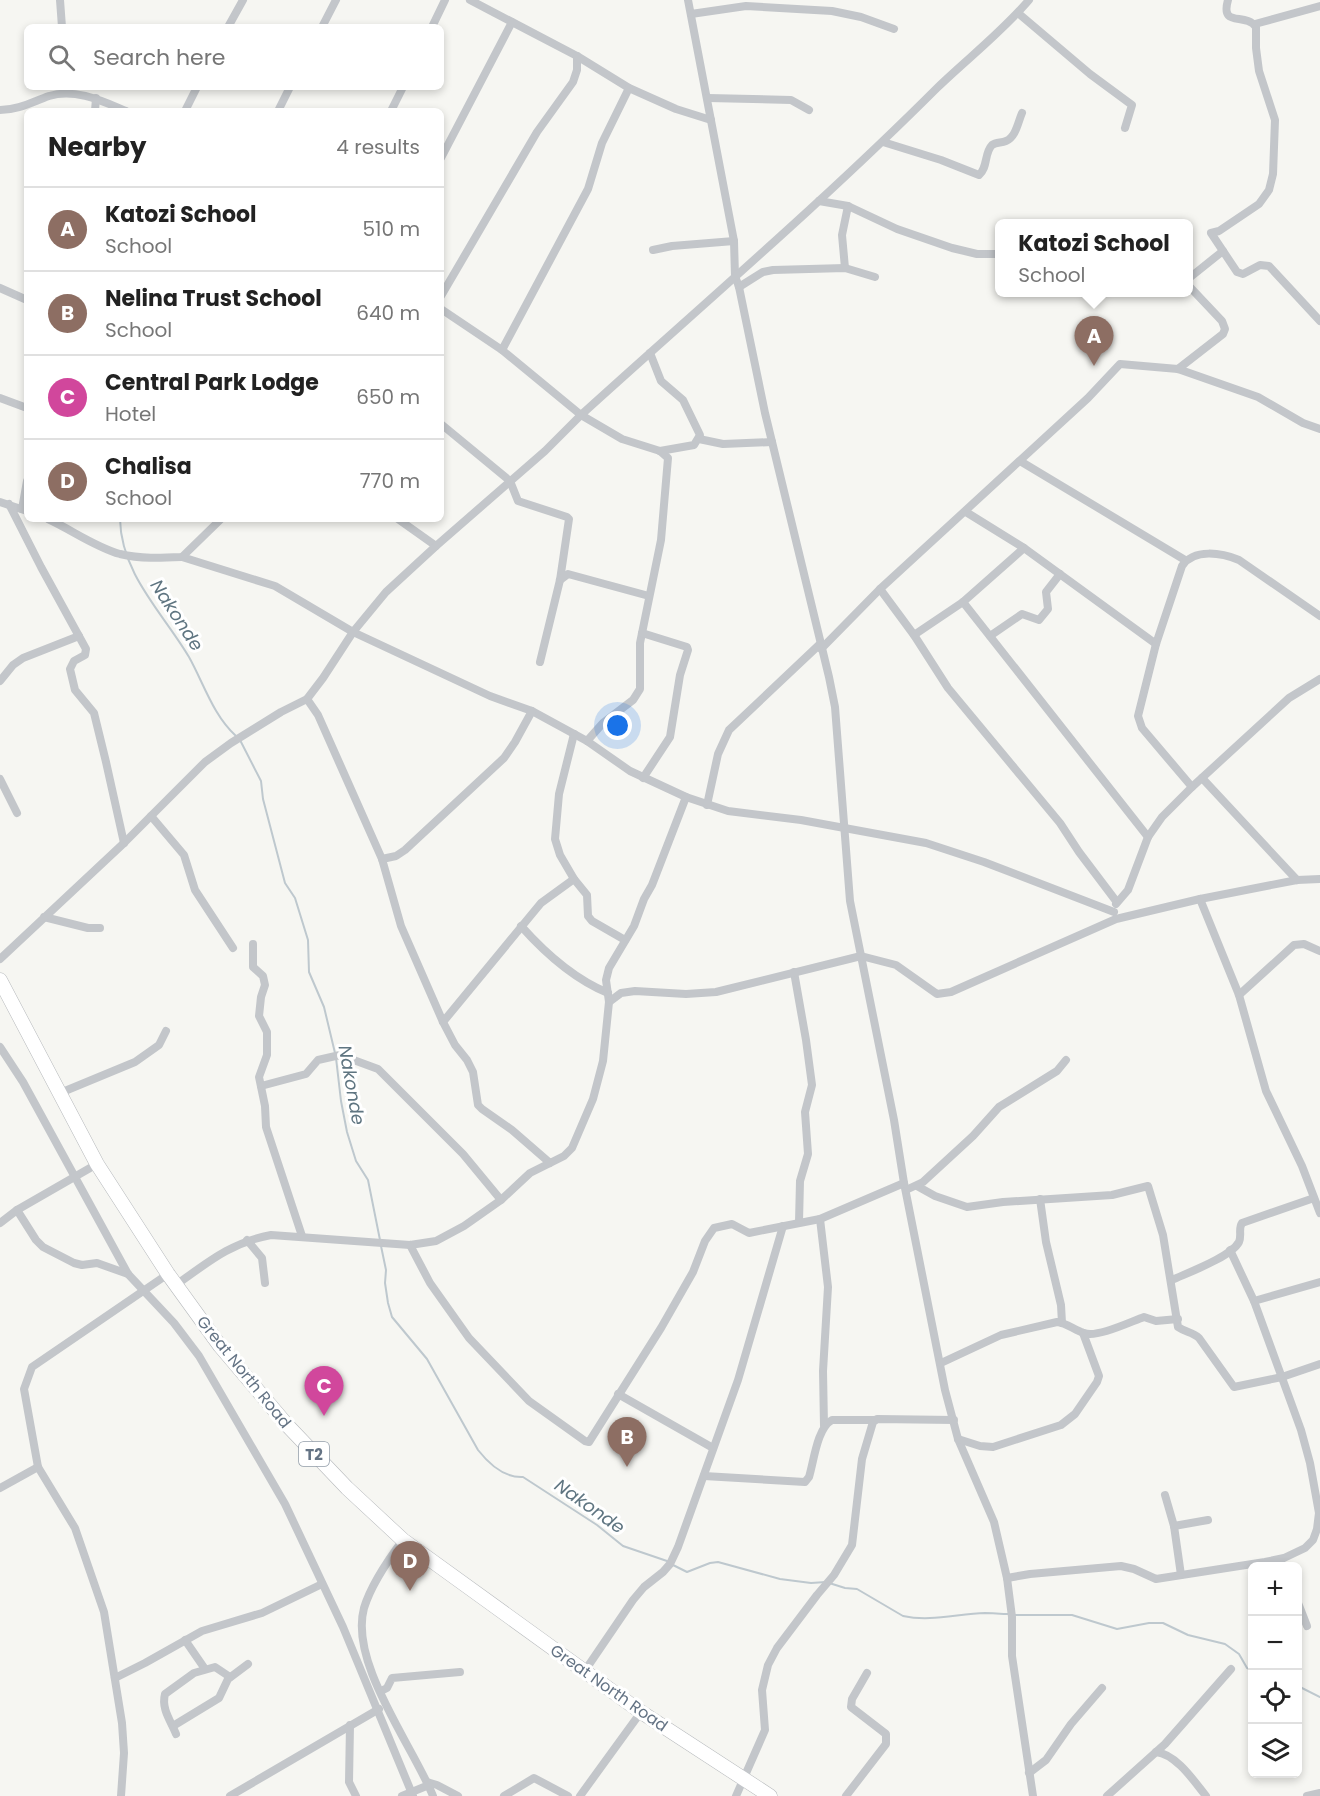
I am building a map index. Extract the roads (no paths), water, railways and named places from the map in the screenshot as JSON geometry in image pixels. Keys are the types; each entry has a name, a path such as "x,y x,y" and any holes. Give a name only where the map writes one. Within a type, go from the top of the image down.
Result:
{"highway":[{"name":"Great North Road","path":"0,980 97,1164 172,1279 220,1346 287,1425 347,1488 403,1540 641,1712 770,1796"}],"street":[{"path":"60,0 62,24"},
{"path":"230,24 243,0"},
{"path":"324,24 336,0"},
{"path":"433,24 444,0"},
{"path":"470,0 481,2 629,88 676,109 711,120"},
{"path":"688,0 734,241 735,276 835,707 850,901 945,1390 958,1439 994,1522 1007,1578 1012,1617 1011,1656 1033,1796"},
{"path":"0,959 124,843 205,762 281,712 307,699 353,632 386,592 545,451 581,415 819,201 1029,0"},
{"path":"1228,0 1226,11 1228,15 1249,20 1255,24 1320,6"},
{"path":"691,14 737,6 832,11 861,17 894,29"},
{"path":"1018,13 1090,74 1132,105 1125,128"},
{"path":"444,152 512,22"},
{"path":"1255,24 1259,71 1275,120 1273,174 1269,190 1259,204 1219,231 1211,232 1241,274 1260,265 1269,266 1320,321"},
{"path":"444,291 537,132 573,82 577,70 577,56"},
{"path":"502,350 588,189 602,143 629,88"},
{"path":"89,90 95,98 95,108"},
{"path":"186,108 196,90"},
{"path":"280,108 288,90"},
{"path":"392,108 402,90"},
{"path":"0,110 17,109 59,94 95,98 119,108"},
{"path":"708,98 791,100 809,110"},
{"path":"883,142 941,160 979,175 983,171 991,147 994,143 1008,140 1013,135 1022,113"},
{"path":"819,201 848,206 897,229 952,248 977,255 995,254"},
{"path":"845,268 842,235 848,206"},
{"path":"653,250 672,246 734,241"},
{"path":"1193,275 1223,251"},
{"path":"739,287 766,271 845,268 875,277"},
{"path":"0,288 24,299"},
{"path":"1178,369 1223,334 1225,329 1220,319 1193,290"},
{"path":"444,311 502,350 581,415 622,439 660,451 668,458 664,511 639,653 641,686 633,700 603,723 587,741"},
{"path":"650,353 663,383 678,394 688,408 700,435 694,445 660,451"},
{"path":"707,805 718,754 729,730 1088,398 1118,365 1123,363 1178,369 1258,396 1303,423 1320,429"},
{"path":"0,398 24,407"},
{"path":"444,426 510,480 520,503 567,516 569,519 560,580 540,662"},
{"path":"699,438 723,444 772,442"},
{"path":"1020,461 1185,560"},
{"path":"4,503 24,510"},
{"path":"4,503 86,652 74,661 70,669 75,690 94,713 124,843"},
{"path":"966,512 1060,574 1156,644"},
{"path":"54,522 118,553 145,558 182,558 275,586 353,632 490,696 532,711 587,741 643,778 707,805 729,811 801,820 926,843 984,862 1115,915"},
{"path":"182,558 218,522"},
{"path":"402,522 436,546"},
{"path":"914,634 963,602 1024,549"},
{"path":"1192,787 1139,723 1140,706 1153,663 1156,644 1185,560 1198,554 1209,554 1229,556 1239,560 1320,616"},
{"path":"560,580 568,574 649,596"},
{"path":"990,636 1022,614 1039,620 1048,609 1046,592 1060,574"},
{"path":"880,589 914,634 948,688 1060,823 1116,901 1115,915"},
{"path":"963,602 1148,837"},
{"path":"642,633 688,648 680,675 670,737 643,778"},
{"path":"0,681 12,665 23,658 79,636"},
{"path":"1116,901 1128,890 1148,837 1162,817 1289,698 1320,679"},
{"path":"307,699 318,716 382,859 401,926 443,1022 473,1072 480,1107 512,1130 550,1163"},
{"path":"382,859 396,856 405,850 504,758 532,711"},
{"path":"574,734 559,794 555,839 560,855 574,879 587,895 590,919 625,940"},
{"path":"1202,778 1297,880"},
{"path":"0,779 17,813"},
{"path":"121,1796 124,1744 104,1612 75,1528 38,1467 24,1389 29,1371 142,1290 172,1279 236,1244 271,1235 410,1245 436,1241 464,1226 501,1200 530,1173 564,1156 572,1148 589,1109 603,1061 609,1002 608,973 612,960 633,926 652,885 686,797"},
{"path":"151,816 184,855 195,890 233,948"},
{"path":"443,1022 541,903 574,879"},
{"path":"609,1002 621,993 635,991 686,994 716,992 861,956 891,963 927,989 941,994 951,992 1115,915 1297,880 1320,879"},
{"path":"1200,899 1239,995 1266,1091 1302,1166 1320,1213"},
{"path":"44,917 84,928 100,927"},
{"path":"521,926 544,951 589,984 608,993"},
{"path":"253,944 254,967 263,976 266,985 261,997 259,1016 267,1032 267,1055 260,1074 266,1127 302,1236"},
{"path":"1239,995 1294,945 1304,944 1320,951"},
{"path":"794,972 812,1085 806,1112 808,1154 800,1181 799,1222"},
{"path":"60,1093 135,1062 159,1045 166,1031"},
{"path":"0,1047 23,1082 128,1274 174,1323 199,1356 285,1504 343,1627 412,1794"},
{"path":"261,1086 306,1074 318,1060 340,1055 378,1069 463,1154 501,1200"},
{"path":"917,1186 973,1136 999,1107 1057,1071 1066,1060"},
{"path":"0,1223 17,1210 97,1164"},
{"path":"410,1245 430,1283 469,1338 529,1401 589,1442 661,1328 693,1272 705,1241 714,1227 732,1224 749,1233 820,1219 905,1186 917,1186 935,1196 967,1208 1040,1199 1112,1195 1148,1186 1163,1235 1178,1327 1199,1338 1234,1387 1282,1377 1320,1364"},
{"path":"1172,1280 1215,1262 1230,1250 1239,1242 1239,1228 1242,1223 1314,1198"},
{"path":"1040,1199 1046,1242 1061,1305 1062,1323"},
{"path":"17,1210 43,1247 78,1264 97,1263 128,1274"},
{"path":"704,1476 806,1482 810,1477 824,1426 822,1379 828,1287 820,1219"},
{"path":"584,1672 640,1591 670,1564 678,1547 738,1380 783,1226"},
{"path":"248,1240 262,1258 265,1283"},
{"path":"1230,1250 1254,1301 1304,1441 1319,1513 1317,1529 1311,1542 1285,1562"},
{"path":"1254,1301 1320,1282"},
{"path":"941,1363 1001,1335 1057,1322 1083,1333 1094,1334 1146,1316 1155,1321 1178,1319"},
{"path":"958,1439 980,1446 1000,1446 1061,1425 1075,1414 1099,1376 1083,1333"},
{"path":"618,1394 713,1448"},
{"path":"824,1426 832,1420 954,1420"},
{"path":"736,1796 765,1730 762,1690 768,1665 777,1648 834,1575 852,1545 861,1459 871,1425 875,1420"},
{"path":"0,1488 38,1467"},
{"path":"1166,1495 1174,1526 1181,1575"},
{"path":"1174,1526 1208,1521"},
{"path":"403,1540 369,1596 364,1611 362,1632 366,1658 387,1706 433,1796"},
{"path":"1007,1578 1120,1566 1134,1569 1156,1579 1248,1567"},
{"path":"115,1678 210,1628 262,1613 322,1584"},
{"path":"1302,1613 1307,1626"},
{"path":"185,1640 205,1669"},
{"path":"173,1726 219,1698 230,1677 248,1664"},
{"path":"176,1734 163,1702 165,1694 194,1673 205,1669 215,1667 230,1677"},
{"path":"1107,1796 1165,1744 1231,1669"},
{"path":"381,1691 387,1688 392,1678 460,1672"},
{"path":"846,1796 886,1744 886,1734 851,1707 852,1699 867,1673"},
{"path":"1029,1773 1046,1761 1071,1724 1102,1688"},
{"path":"230,1796 350,1725 387,1706"},
{"path":"580,1796 641,1712"},
{"path":"350,1725 349,1782 356,1796"},
{"path":"1156,1752 1166,1754 1178,1764 1206,1796"},
{"path":"504,1796 534,1778 568,1796"},
{"path":"402,1796 412,1794 428,1783 458,1796"},
{"path":"1307,1796 1320,1793"}],"waterway":[{"name":"Nakonde","path":"120,522 122,539 135,575 189,657 221,719 236,736"},
{"name":"Nakonde","path":"240,740 261,781 263,799 285,883 295,898 308,940 309,972 324,1007 335,1053"},
{"name":"Nakonde","path":"336,1058 347,1132 356,1161 368,1180 380,1240"},
{"name":"Nakonde","path":"381,1246 386,1270 388,1303 392,1317 427,1359 482,1455 503,1473 523,1477 597,1525 623,1546 667,1561"},
{"name":"Nakonde","path":"673,1565 687,1572 718,1562 780,1579 811,1583 826,1582 857,1589 903,1616 913,1618 985,1613 1009,1614"},
{"name":"Nakonde","path":"1014,1615 1072,1615 1117,1629 1149,1623 1163,1623 1188,1635 1225,1644 1239,1654 1248,1668"},
{"name":"Nakonde","path":"1302,1688 1320,1697"}],"place":[{"name":"Katozi School","path":"1094,366"},
{"name":"Central Park Lodge","path":"324,1416"},
{"name":"Nelina Trust School","path":"627,1467"},
{"name":"Chalisa","path":"410,1591"}]}
